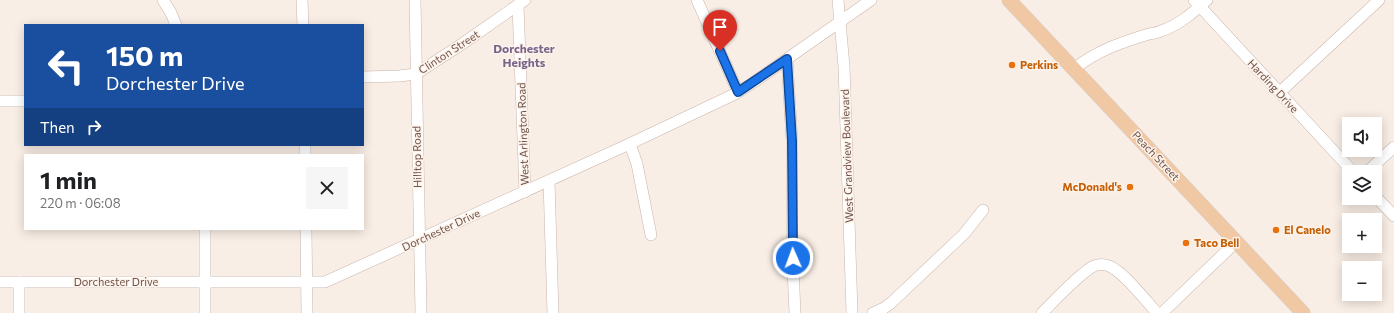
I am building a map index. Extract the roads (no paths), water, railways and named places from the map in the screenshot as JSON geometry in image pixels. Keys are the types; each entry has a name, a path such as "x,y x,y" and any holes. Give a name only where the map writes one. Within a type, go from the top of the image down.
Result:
{"main road":[{"name":"Peach Street","path":"1009,0 1303,313"}],"street":[{"path":"163,0 176,24"},
{"path":"302,0 303,24"},
{"name":"Hilltop Road","path":"415,0 421,313"},
{"path":"697,0 738,92"},
{"name":"West Grandview Boulevard","path":"838,0 844,66 852,313"},
{"name":"Dorchester Drive","path":"0,282 321,283 335,279 630,144 738,92 870,0"},
{"path":"1280,92 1379,0"},
{"path":"1074,69 1097,52 1114,45 1162,31 1172,26 1200,2"},
{"name":"Harding Drive","path":"1200,2 1347,165"},
{"name":"Clinton Street","path":"364,77 416,74 521,3"},
{"name":"West Arlington Road","path":"521,3 525,192"},
{"path":"787,59 792,141 792,246 795,313"},
{"path":"0,101 24,101"},
{"path":"630,144 637,164 652,235"},
{"path":"1375,165 1394,147"},
{"path":"549,181 553,313"},
{"path":"1382,203 1394,216"},
{"path":"873,313 891,303 964,234 983,210"},
{"path":"205,230 205,313"},
{"path":"306,230 307,313"},
{"path":"1162,313 1236,242"},
{"path":"1042,313 1084,273 1096,266 1103,265 1110,266 1120,273 1157,313"},
{"path":"19,282 19,313"}],"place":[{"name":"Perkins","path":"1012,65"},
{"name":"McDonald's","path":"1130,187"},
{"name":"El Canelo","path":"1276,230"},
{"name":"Taco Bell","path":"1186,243"}],"district":[{"name":"Dorchester Heights","path":"524,56"}]}
